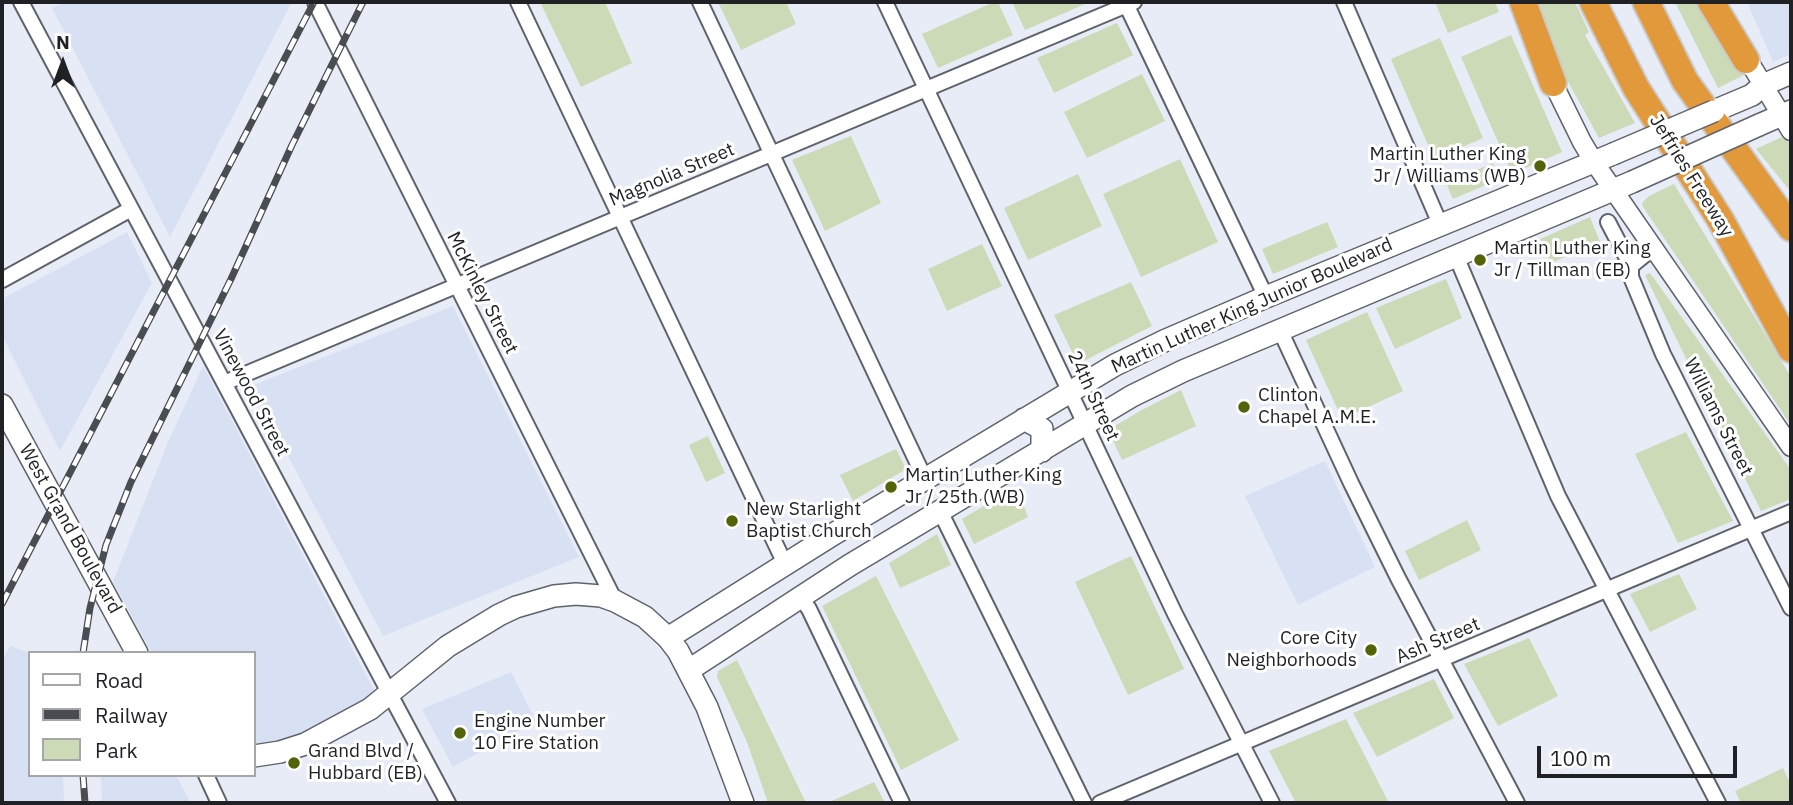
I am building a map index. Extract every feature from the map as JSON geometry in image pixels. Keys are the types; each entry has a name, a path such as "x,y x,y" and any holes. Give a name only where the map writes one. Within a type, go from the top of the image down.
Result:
{"highway":[{"path":"1523,2 1553,83"},
{"name":"Jeffries Freeway","path":"1592,2 1636,88 1720,219 1791,349"},
{"path":"1646,2 1685,81 1791,228"},
{"path":"1711,2 1746,60"},
{"path":"1720,219 1791,329"}],"main road":[{"name":"Martin Luther King Junior Boulevard","path":"668,638 832,535 1115,365 1164,341 1378,250 1604,158 1791,73"},
{"name":"Martin Luther King Junior Boulevard","path":"689,670 850,565 1132,396 1179,373 1623,186 1759,125 1788,119"},
{"path":"1546,181 1565,191 1560,212"},
{"path":"1378,250 1371,264 1372,273 1396,282"},
{"path":"1325,273 1337,278 1343,285 1338,306"},
{"path":"1115,365 1115,384 1132,396"},
{"name":"West Grand Boulevard","path":"2,405 136,651"},
{"path":"1024,419 1042,429 1042,451"},
{"path":"877,508 877,530 895,538"},
{"path":"832,535 848,546 850,565"},
{"path":"256,756 305,744 370,709 448,646 516,607 554,596 601,596 645,617 668,638 689,670 717,732 743,803"}],"street":[{"name":"Vinewood Street","path":"21,2 448,803"},
{"name":"McKinley Street","path":"315,2 615,601"},
{"path":"518,2 785,564"},
{"path":"700,2 925,479"},
{"name":"24th Street","path":"885,2 1175,614 1272,803"},
{"path":"1344,2 1440,224"},
{"path":"1514,2 1582,142 1604,158 1623,186 1653,248 1791,447"},
{"path":"1721,2 1757,90 1788,119"},
{"path":"1129,3 1266,298"},
{"name":"Magnolia Street","path":"224,383 1129,3"},
{"path":"2,280 131,209"},
{"name":"Williams Street","path":"1608,222 1631,266 1631,277 1663,354 1791,608"},
{"path":"1631,266 1653,248"},
{"path":"1456,256 1536,449 1718,803"},
{"path":"1280,330 1351,483 1517,803"},
{"path":"940,511 1084,803"},
{"name":"Ash Street","path":"1100,803 1791,512"},
{"path":"800,597 901,803"},
{"path":"207,777 219,803"}],"shaded area":[{"path":"64,2 292,2 170,237 52,8"},
{"path":"1747,2 1791,2 1791,54 1773,62"},
{"path":"127,232 152,283 60,451 2,335 2,299"},
{"path":"453,306 579,557 383,636 251,386"},
{"path":"203,366 374,690 364,704 294,739 256,748 256,651 151,651 113,582 168,442"},
{"path":"1325,461 1375,567 1298,605 1245,496"},
{"path":"10,646 28,652 28,777 63,777 64,803 2,803 2,661"},
{"path":"511,672 536,721 453,767 422,709"},
{"path":"101,777 177,777 191,803 102,803"}],"green space":[{"path":"540,2 605,2 632,63 581,87"},
{"path":"718,2 786,2 796,24 741,50"},
{"path":"998,2 1013,35 938,68 922,34"},
{"path":"1012,2 1090,2 1025,30"},
{"path":"1435,2 1495,2 1499,12 1448,33"},
{"path":"1534,2 1575,2 1589,32 1585,35 1635,123 1599,138 1559,65"},
{"path":"1675,2 1708,2 1746,74 1718,88"},
{"path":"1117,23 1133,55 1054,93 1037,58"},
{"path":"1511,35 1562,152 1512,174 1461,57"},
{"path":"1440,38 1483,138 1434,159 1391,59"},
{"path":"1142,74 1165,121 1087,158 1064,112"},
{"path":"851,136 881,203 825,231 792,160"},
{"path":"1784,136 1791,146 1791,192 1756,149"},
{"path":"1180,159 1218,242 1141,277 1103,194"},
{"path":"1493,163 1500,179 1453,199 1446,183"},
{"path":"1078,174 1102,226 1028,260 1004,208"},
{"path":"1674,184 1791,377 1791,425 1643,207 1642,203 1649,196"},
{"path":"1590,217 1600,242 1551,263 1540,239"},
{"path":"1327,222 1338,247 1273,274 1262,249"},
{"path":"982,244 1002,286 947,311 928,269"},
{"path":"1650,273 1791,470 1791,499 1761,511 1645,275"},
{"path":"1446,279 1462,318 1395,349 1376,308"},
{"path":"1131,282 1152,326 1078,364 1054,315"},
{"path":"1367,312 1403,391 1342,419 1306,340"},
{"path":"1181,390 1196,426 1122,460 1108,430"},
{"path":"1686,432 1733,521 1678,543 1635,454"},
{"path":"708,436 725,473 706,482 689,445"},
{"path":"896,449 906,469 853,501 840,475"},
{"path":"1016,487 1028,517 974,544 962,519"},
{"path":"1467,520 1481,550 1419,580 1405,551"},
{"path":"937,534 951,565 900,588 889,563"},
{"path":"1131,556 1184,669 1128,695 1075,582"},
{"path":"1679,574 1697,609 1650,632 1630,594"},
{"path":"876,576 959,740 901,770 822,606"},
{"path":"1529,638 1558,696 1498,726 1464,664"},
{"path":"737,660 806,803 768,803 747,742 717,677 718,671"},
{"path":"1434,679 1454,718 1377,757 1353,713"},
{"path":"1346,719 1389,803 1296,803 1269,751"},
{"path":"1783,768 1791,785 1791,803 1741,803 1735,791"},
{"path":"874,782 885,803 827,803"}],"railway":[{"path":"2,604 314,2"},
{"path":"83,651 90,608 106,545 131,482 363,2"},
{"path":"83,777 85,803"}],"place":[{"name":"Martin Luther King Jr / Williams (WB)","path":"1540,166"},
{"name":"Martin Luther King Jr / Tillman (EB)","path":"1480,260"},
{"name":"Clinton Chapel A.M.E.","path":"1244,407"},
{"name":"Martin Luther King Jr / 25th (WB)","path":"891,487"},
{"name":"New Starlight Baptist Church","path":"732,521"},
{"name":"Core City Neighborhoods","path":"1371,650"},
{"name":"Engine Number 10 Fire Station","path":"460,733"},
{"name":"Grand Blvd / Hubbard (EB)","path":"294,763"}]}
